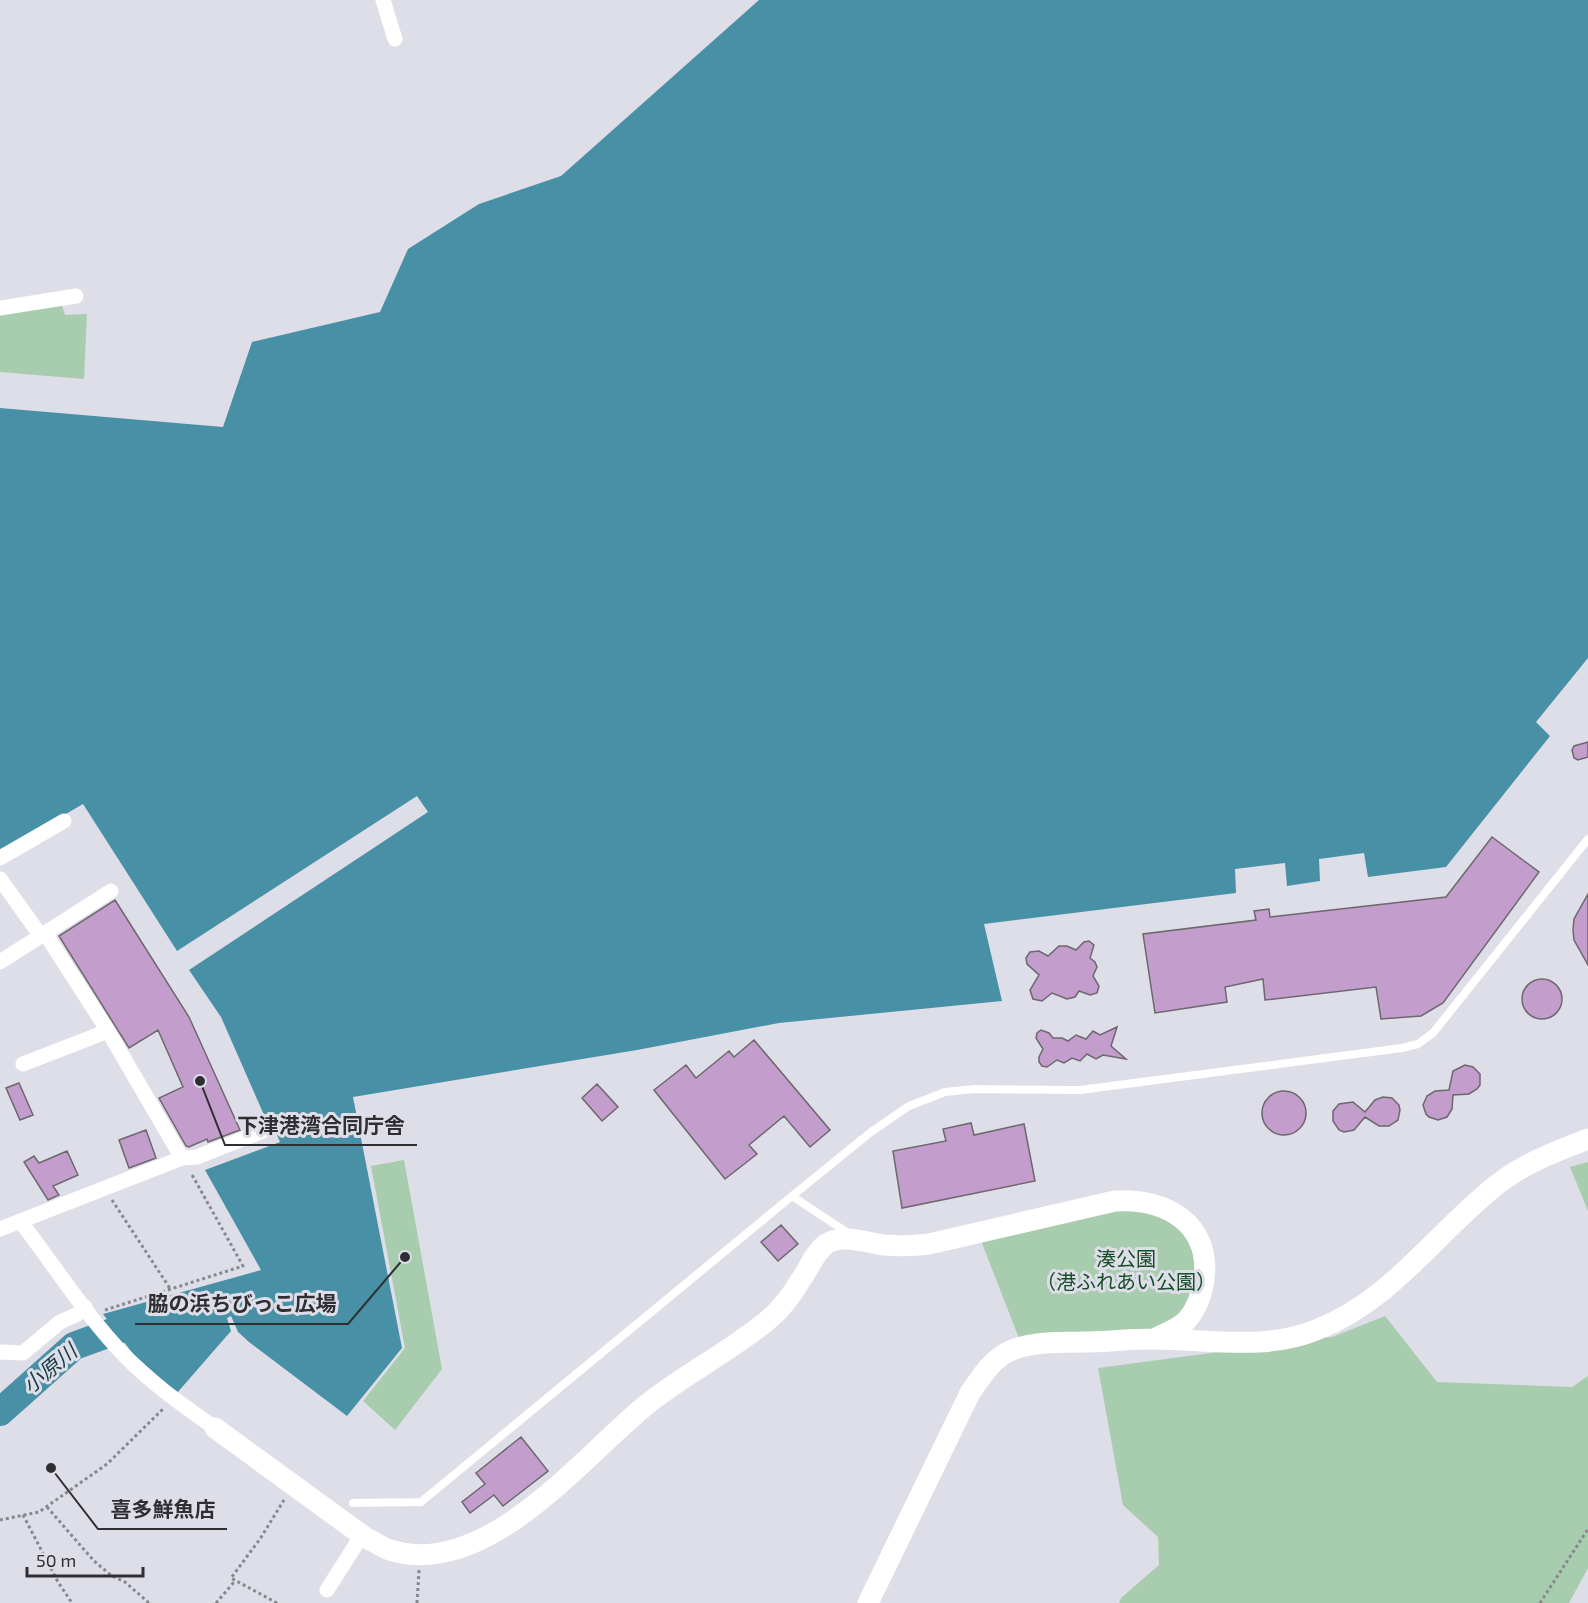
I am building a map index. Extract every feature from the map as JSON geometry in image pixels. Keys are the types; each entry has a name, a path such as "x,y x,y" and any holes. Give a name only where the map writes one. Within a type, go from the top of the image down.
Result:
{"street":[{"path":"383,0 395,39"},
{"path":"0,308 76,297"},
{"path":"0,858 64,820"},
{"path":"0,879 43,935 108,1031 182,1158"},
{"path":"0,962 111,891"},
{"path":"22,1064 108,1031"},
{"path":"0,1229 182,1158 197,1157 263,1131"},
{"path":"868,1603 966,1401 985,1371 1002,1355 1022,1346 1049,1343 1154,1339 1233,1342 1293,1338 1314,1331 1361,1308 1394,1283 1500,1183 1554,1152 1588,1139"},
{"path":"20,1221 89,1313 125,1356 172,1399 362,1535 386,1548 420,1553 439,1553 478,1541 531,1507 571,1475 646,1405 707,1365 768,1320 782,1306 818,1251 837,1240 860,1240 905,1246 929,1244 1115,1201 1148,1202 1168,1209 1189,1224 1199,1241 1205,1258 1200,1305 1206,1326 1217,1339 1233,1342"},
{"path":"1154,1339 1185,1322 1202,1293"},
{"path":"0,1352 23,1353 60,1322 76,1315 89,1313"},
{"path":"327,1590 362,1535"}],"lane":[{"path":"353,1503 421,1502 792,1196 871,1132 909,1106 945,1092 975,1089 1080,1090 1402,1048 1418,1044 1433,1033 1588,839"},
{"path":"792,1196 860,1240"}],"path":[{"path":"89,1313 171,1290 243,1266 182,1158"},
{"path":"104,1189 171,1290"},
{"path":"0,1520 39,1512 47,1507 107,1464 172,1399"},
{"path":"277,1603 231,1578 260,1539 293,1485"},
{"path":"47,1507 94,1561 112,1576 125,1582 149,1603"},
{"path":"23,1515 58,1582 72,1603"},
{"path":"1540,1603 1588,1529"},
{"path":"417,1603 420,1553"},
{"path":"216,1603 235,1581"}],"green space":[{"path":"61,303 65,315 87,314 84,379 0,372 0,312"},
{"path":"404,1160 442,1369 395,1430 363,1401 405,1348 371,1166"},
{"path":"1588,1162 1588,1211 1570,1167"},
{"name":"湊公園 （港ふれあい公園）","path":"1115,1201 1174,1212 1204,1276 1174,1329 1022,1346 978,1233"},
{"path":"1385,1316 1437,1382 1572,1387 1588,1376 1588,1568 1569,1603 1119,1603 1121,1598 1159,1565 1158,1537 1123,1505 1098,1368 1332,1337"}],"water":[{"path":"759,0 1588,0 1588,658 1536,722 1550,736 1446,867 1368,877 1364,853 1319,859 1320,881 1287,886 1285,863 1235,869 1236,893 984,924 1002,1001 779,1023 637,1050 353,1097 402,1348 347,1416 249,1342 238,1332 231,1316 227,1318 231,1331 177,1393 133,1354 103,1314 261,1270 205,1170 280,1142 268,1114 264,1115 221,1017 189,970 428,812 417,796 177,951 83,804 0,852 0,408 223,427 252,342 380,312 408,249 479,204 561,176"}],"building":[{"path":"1588,742 1588,757 1578,760 1574,758 1572,750 1574,746"},
{"path":"1492,837 1539,872 1443,1003 1421,1016 1381,1019 1376,987 1265,1000 1263,979 1225,987 1227,1002 1155,1013 1143,934 1256,920 1254,911 1269,909 1270,917 1446,897"},
{"path":"1588,894 1588,965 1574,940 1573,930 1574,919"},
{"path":"115,900 189,1017 240,1130 208,1142 207,1139 189,1147 186,1146 159,1098 183,1087 158,1030 129,1048 59,936"},
{"path":"1089,941 1094,945 1090,958 1097,967 1093,976 1099,986 1097,993 1090,995 1079,991 1075,997 1067,999 1052,993 1042,1001 1033,999 1030,990 1039,975 1027,964 1026,958 1030,952 1039,951 1048,956 1059,946 1067,946 1076,950 1084,942"},
{"path":"1542,979 1556,985 1562,999 1556,1013 1542,1019 1528,1013 1522,999 1528,985"},
{"path":"1117,1027 1111,1046 1126,1059 1103,1055 1096,1059 1087,1054 1080,1061 1072,1058 1064,1063 1057,1060 1047,1067 1042,1066 1039,1062 1043,1049 1036,1038 1037,1033 1041,1030 1049,1033 1053,1038 1068,1041 1076,1035 1086,1039 1093,1031 1100,1035"},
{"path":"754,1040 830,1130 810,1147 784,1116 749,1145 757,1154 725,1179 654,1090 686,1065 696,1078 729,1051 734,1057"},
{"path":"1465,1065 1473,1067 1480,1074 1480,1085 1469,1094 1453,1095 1452,1109 1447,1117 1438,1120 1429,1117 1423,1105 1427,1096 1435,1091 1449,1090 1453,1071"},
{"path":"19,1083 33,1115 20,1120 6,1088"},
{"path":"597,1084 618,1107 602,1121 582,1098"},
{"path":"1284,1091 1299,1098 1306,1113 1299,1128 1284,1135 1269,1128 1262,1113 1269,1098"},
{"path":"1383,1097 1392,1098 1399,1105 1398,1120 1389,1126 1379,1126 1365,1117 1354,1130 1344,1132 1339,1130 1333,1121 1333,1111 1339,1104 1353,1102 1365,1112 1375,1100"},
{"path":"971,1123 974,1135 1024,1124 1035,1181 902,1208 893,1151 946,1141 943,1129"},
{"path":"146,1130 156,1158 129,1168 119,1140"},
{"path":"67,1151 78,1175 53,1186 59,1195 48,1200 24,1162 34,1156 39,1163"},
{"path":"781,1225 798,1244 778,1261 761,1242"},
{"path":"521,1437 548,1471 503,1506 494,1495 470,1513 462,1502 485,1484 476,1473"}],"waterway":[{"name":"小原川","path":"0,1412 74,1346 140,1322"}],"place":[{"name":"下津港湾合同庁舎","path":"200,1081"},
{"name":"脇の浜ちびっこ広場","path":"405,1257"},
{"name":"喜多鮮魚店","path":"51,1468"}]}
